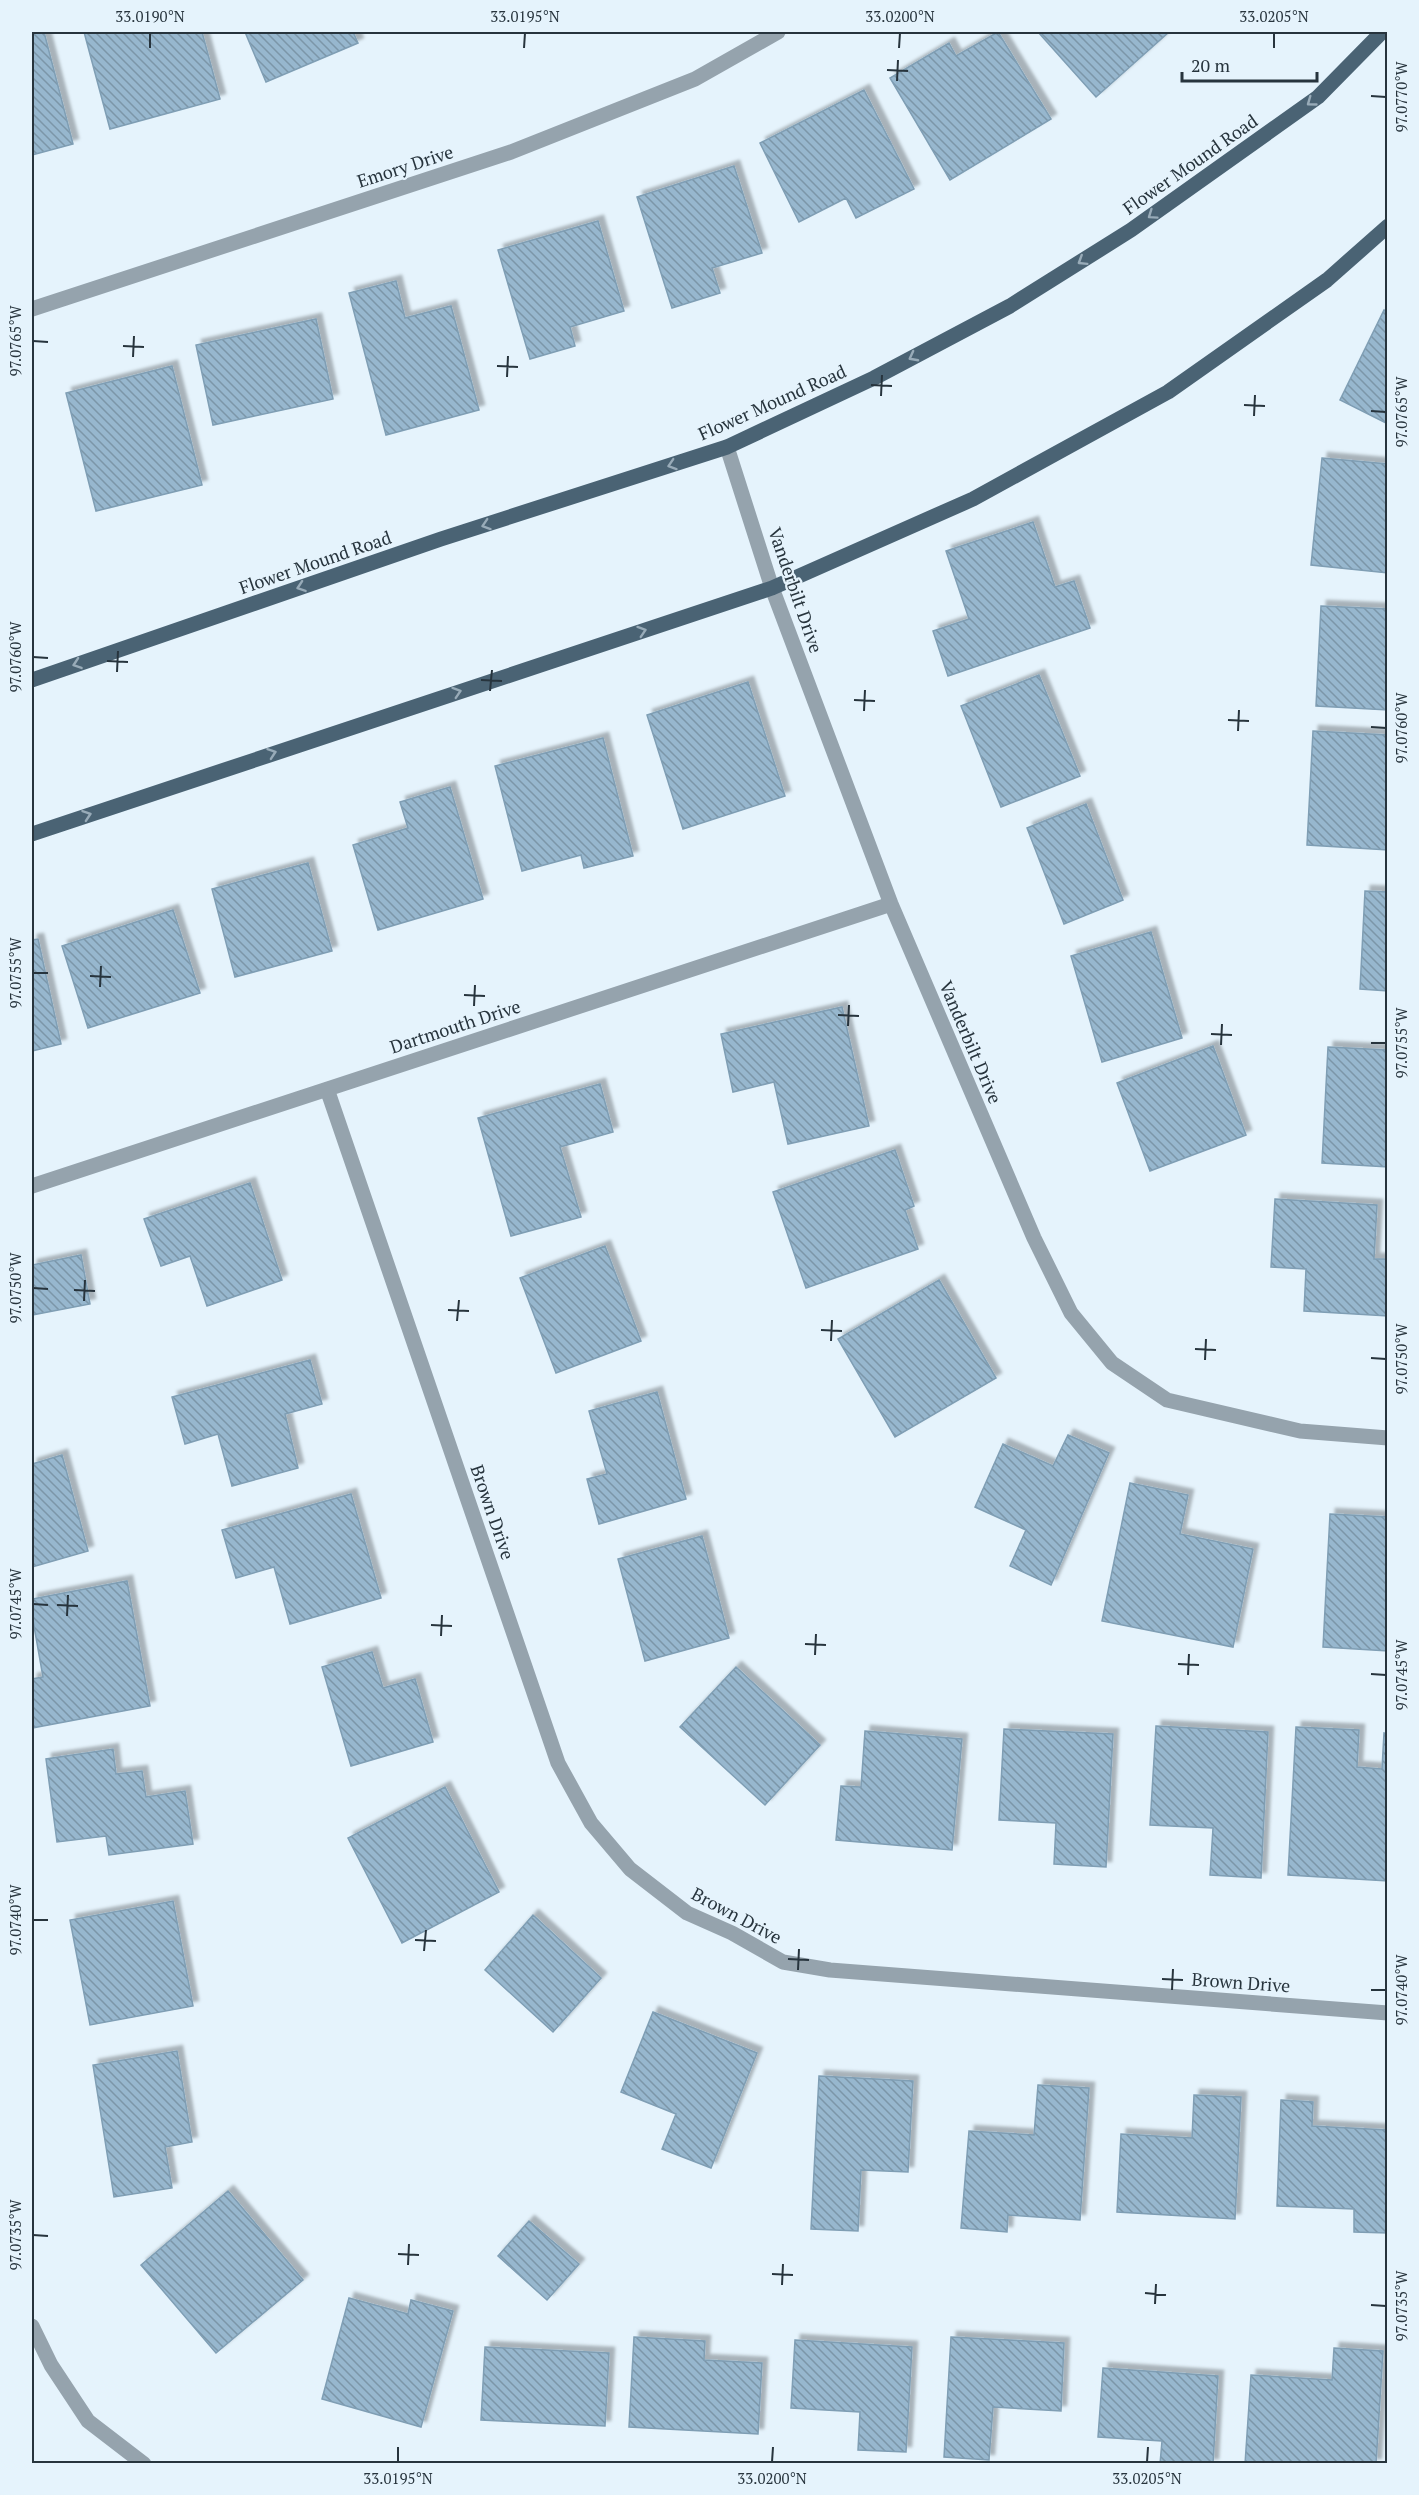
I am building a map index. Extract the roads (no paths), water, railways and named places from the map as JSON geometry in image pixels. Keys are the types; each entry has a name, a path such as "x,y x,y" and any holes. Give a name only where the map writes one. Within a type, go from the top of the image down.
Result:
{"main road":[{"name":"Flower Mound Road","path":"32,680 441,539 727,447 874,378 1010,306 1131,230 1318,97 1382,32"},
{"path":"32,834 772,588 973,499 1168,392 1327,280 1388,226"}],"street":[{"name":"Emory Drive","path":"32,309 511,152 695,79 778,32"},
{"name":"Vanderbilt Drive","path":"727,447 772,588 891,904 1034,1238 1071,1313 1112,1363 1167,1400 1300,1431 1388,1438"},
{"name":"Dartmouth Drive","path":"32,1186 891,904"},
{"name":"Brown Drive","path":"327,1089 558,1763 591,1823 630,1869 687,1913 732,1933 783,1962 830,1970 1388,2013"},
{"path":"32,2326 51,2365 88,2421 144,2463"}]}
